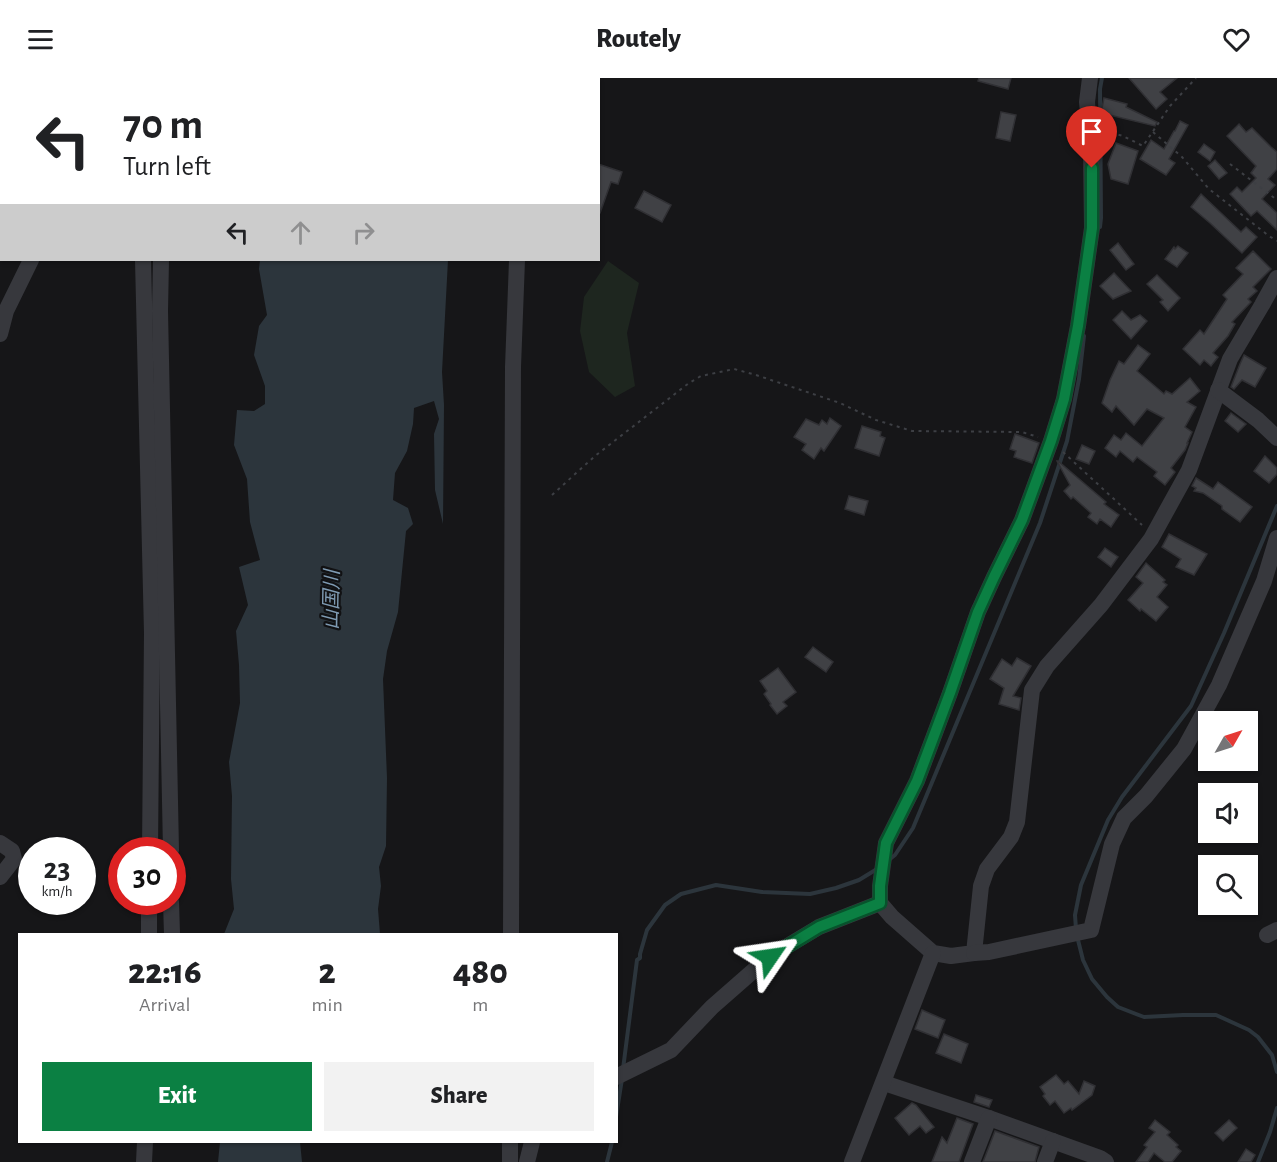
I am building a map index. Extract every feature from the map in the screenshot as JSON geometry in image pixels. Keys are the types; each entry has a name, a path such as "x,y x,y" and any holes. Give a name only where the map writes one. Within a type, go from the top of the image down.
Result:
{"street":[{"path":"1090,78 1087,102 1091,149 1092,228 1078,326 1064,399 1022,520 978,612 917,781 886,843 880,903 892,917 933,953 951,956 989,952 1091,930 1112,844 1124,818 1146,796 1184,749 1220,685 1264,581 1277,538"},
{"path":"0,334 6,311 31,261"},
{"path":"142,261 152,633 150,837"},
{"path":"161,261 160,311 171,837"},
{"path":"511,933 513,367 517,261"},
{"path":"974,952 981,886 987,869 1011,837 1017,822 1032,690 1047,666 1101,604 1151,539 1189,470 1230,359 1277,278"},
{"path":"1218,390 1258,420 1277,438"},
{"path":"0,843 12,851 15,859 0,877"},
{"path":"618,1076 672,1050 712,1007 770,957 819,927 880,903"},
{"path":"149,915 149,933"},
{"path":"171,915 172,933"},
{"path":"852,1162 933,953"},
{"path":"884,1083 989,1118 1099,1160"},
{"path":"972,1162 989,1118"},
{"path":"1045,1162 1053,1141"},
{"path":"144,1162 145,1143"},
{"path":"510,1143 510,1162"},
{"path":"527,1162 532,1143"}],"path":[{"path":"1089,127 1123,136 1143,146 1170,106 1196,78"},
{"path":"1153,132 1182,157 1209,189 1277,241"},
{"path":"1230,164 1277,200"},
{"path":"552,495 595,456 689,383 701,376 734,369 840,403 876,420 912,431 1022,432 1051,441 1150,532 1151,539"}],"shaded area":[{"path":"608,261 639,283 627,333 635,386 615,397 589,372 580,331 584,297"}],"water":[{"name":"山国川","path":"260,261 448,261 442,372 443,524 435,490 434,434 439,419 434,401 414,408 407,451 395,473 393,500 408,508 413,524 406,531 398,612 387,651 383,679 387,778 386,846 379,867 380,933 224,933 234,909 231,879 232,796 229,762 240,703 236,631 248,605 239,567 260,560 250,522 247,479 234,445 237,410 254,411 265,404 265,386 254,355 259,326 267,315 259,269"},
{"path":"220,1143 300,1143 302,1162 218,1162"}],"building":[{"path":"979,78 1011,78 1008,89 978,81"},
{"path":"1129,78 1177,78 1160,92 1167,99 1156,109"},
{"path":"1104,98 1127,104 1126,107 1157,122 1155,126 1101,113"},
{"path":"1001,112 1016,115 1010,141 996,138"},
{"path":"1180,121 1188,125 1169,159 1175,163 1166,175 1140,159 1151,140 1164,149"},
{"path":"1239,124 1246,132 1252,128 1277,152 1277,169 1268,179 1275,185 1262,199 1277,213 1277,230 1257,211 1251,216 1230,194 1237,187 1242,192 1256,178 1251,173 1256,166 1227,136"},
{"path":"1116,143 1138,151 1128,184 1111,179 1108,164"},
{"path":"1204,144 1215,152 1210,161 1198,152"},
{"path":"1215,160 1227,173 1219,179 1208,166"},
{"path":"600,165 622,172 618,184 611,182 600,213"},
{"path":"644,191 671,205 662,222 635,208"},
{"path":"1201,194 1241,232 1246,227 1257,237 1242,253 1191,207"},
{"path":"1118,243 1134,264 1126,270 1110,250"},
{"path":"1178,246 1188,253 1177,267 1165,259 1174,247 1175,249"},
{"path":"1253,251 1271,269 1253,287 1257,291 1248,299 1251,302 1232,322 1235,324 1228,336 1213,353 1218,357 1211,366 1204,360 1200,365 1183,349 1200,330 1204,334 1227,299 1223,295 1243,274 1236,268"},
{"path":"1114,273 1131,291 1113,299 1100,286"},
{"path":"1157,275 1180,298 1168,311 1160,302 1163,300 1147,284"},
{"path":"1122,311 1131,320 1140,315 1147,321 1131,339 1113,320"},
{"path":"1138,345 1150,354 1137,371 1164,394 1166,391 1172,394 1190,378 1200,391 1187,402 1196,407 1185,427 1192,432 1185,450 1171,468 1175,472 1165,485 1154,476 1157,472 1137,457 1133,462 1120,451 1116,457 1105,448 1114,435 1121,440 1126,433 1142,446 1164,418 1147,409 1134,425 1116,406 1112,412 1102,403 1119,361 1124,364"},
{"path":"1244,355 1266,368 1255,387 1242,380 1234,389 1231,387"},
{"path":"1231,413 1246,424 1238,432 1225,421"},
{"path":"830,418 841,426 824,451 821,448 814,459 802,450 806,444 794,437 806,419 819,425 822,420 827,424"},
{"path":"862,426 881,432 880,436 885,438 879,456 855,448"},
{"path":"1015,434 1039,443 1032,463 1014,457 1016,451 1010,449"},
{"path":"1082,445 1095,451 1089,464 1076,459"},
{"path":"1265,456 1277,468 1277,474 1269,483 1254,471"},
{"path":"1057,461 1119,515 1111,527 1100,519 1097,524 1088,517 1091,513 1064,491 1070,485"},
{"path":"1196,478 1213,489 1218,482 1252,507 1240,522 1203,493 1194,491 1196,488 1192,486"},
{"path":"849,496 868,501 864,515 845,509"},
{"path":"1169,534 1207,554 1194,575 1176,567 1181,559 1162,547"},
{"path":"1105,548 1118,557 1111,567 1098,557"},
{"path":"1146,563 1165,580 1163,582 1167,585 1157,597 1168,607 1156,621 1128,600 1143,583 1136,577"},
{"path":"813,647 833,662 826,672 805,657"},
{"path":"1017,658 1031,666 1013,696 1021,698 1019,710 999,704 1004,688 990,679 1002,659 1012,666"},
{"path":"778,668 796,692 783,702 787,706 777,714 764,694 767,691 760,681"},
{"path":"922,1010 945,1020 938,1038 915,1029"},
{"path":"944,1034 968,1044 961,1063 936,1053"},
{"path":"1056,1075 1064,1084 1068,1081 1079,1094 1084,1081 1095,1086 1092,1095 1072,1110 1071,1108 1064,1113 1055,1101 1050,1105 1040,1087"},
{"path":"976,1095 992,1100 989,1107 974,1102"},
{"path":"912,1103 934,1127 926,1133 920,1126 909,1135 895,1118"},
{"path":"957,1118 973,1124 959,1162 932,1162 942,1137 947,1143"},
{"path":"1155,1120 1170,1132 1167,1135 1181,1151 1172,1162 1165,1162 1154,1153 1148,1162 1136,1162 1147,1147 1144,1145 1155,1132 1149,1128"},
{"path":"1229,1120 1237,1128 1223,1141 1215,1133"},
{"path":"995,1131 1039,1147 1035,1162 983,1162"},
{"path":"1246,1149 1255,1155 1251,1162 1238,1162"}],"waterway":[{"path":"1100,227 1100,89 1102,78"},
{"path":"890,859 913,828 1040,523 1067,441 1079,379 1084,336"},
{"path":"1076,929 1075,915 1081,885 1108,820 1122,797 1191,706 1277,506"},
{"path":"623,1069 637,960 640,958 647,930 665,905 681,894 716,885 762,892 810,894 859,880 877,869"},
{"path":"1077,936 1083,960 1092,979 1118,1007 1144,1017 1216,1015 1249,1030 1258,1037 1272,1055 1277,1072"},
{"path":"618,1104 622,1079"},
{"path":"1258,1162 1277,1108"},
{"path":"607,1162 612,1143"}],"route":[{"path":"770,957 819,927 880,903 886,843 917,781 978,612 1022,520 1064,399 1078,326 1092,228 1092,168"}]}
